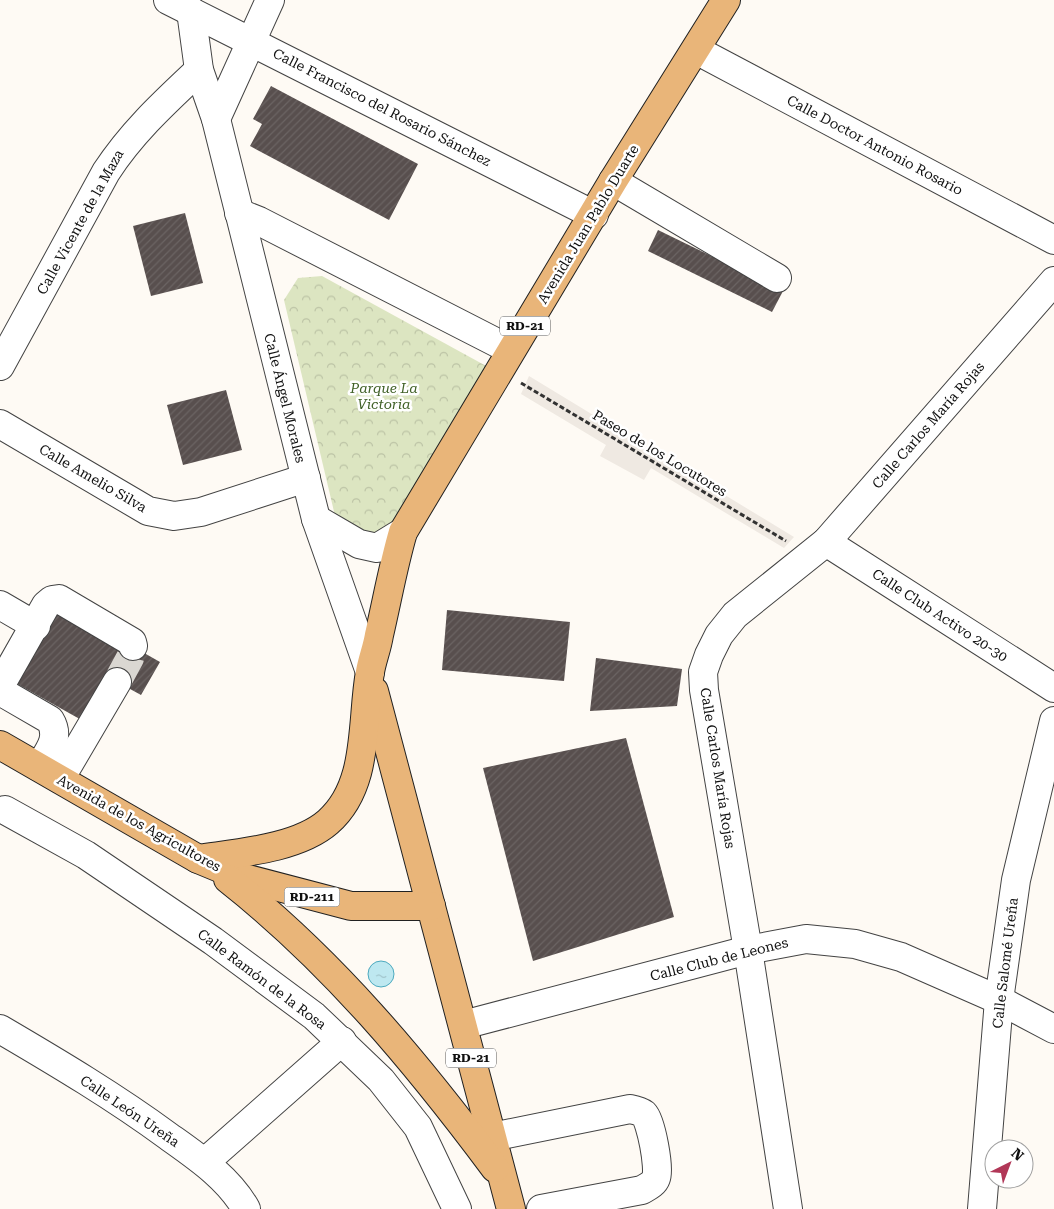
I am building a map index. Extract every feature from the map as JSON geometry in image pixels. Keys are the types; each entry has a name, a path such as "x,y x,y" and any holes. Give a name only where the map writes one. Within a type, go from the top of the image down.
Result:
{"main road":[{"name":"Avenida Juan Pablo Duarte","path":"204,862 276,846 311,833 327,823 339,810 349,793 361,759 370,672 390,576 403,532 613,181 726,0"},
{"name":"RD-21","path":"370,672 511,1209"},
{"name":"Avenida de los Agricultores","path":"0,745 204,862 244,878 351,906 431,906"},
{"path":"204,862 288,929 375,1018 436,1090 503,1178"}],"street":[{"path":"216,119 270,0"},
{"name":"Calle Francisco del Rosario Sánchez","path":"180,6 594,215"},
{"name":"Calle Ángel Morales","path":"180,6 216,119 316,519 370,672"},
{"name":"Calle Doctor Antonio Rosario","path":"696,50 1054,240"},
{"name":"Calle Vicente de la Maza","path":"0,366 106,172 123,145 147,119 199,70"},
{"path":"613,181 777,278"},
{"path":"239,213 259,221 505,360"},
{"name":"Calle Carlos María Rojas","path":"788,1209 748,950 704,690 703,672 719,635 735,616 817,549 1054,281"},
{"name":"Calle Amelio Silva","path":"0,424 148,511 174,516 201,512 306,478"},
{"path":"316,519 359,544 377,548 403,532"},
{"name":"Calle Club Activo 20-30","path":"817,549 1054,688"},
{"path":"49,773 54,728 50,720 1,683 49,601 58,599 121,635 132,642 133,646"},
{"path":"0,605 36,626"},
{"path":"49,773 118,682"},
{"name":"Calle Salomé Ureña","path":"982,1209 999,1000 1016,880 1054,721"},
{"name":"Calle Ramón de la Rosa","path":"5,810 86,855 214,941 314,1016 342,1041 380,1080 418,1127 457,1209"},
{"name":"Calle Club de Leones","path":"463,1025 748,950 806,939 855,944 901,957 999,1000 1054,1029"},
{"name":"Calle León Ureña","path":"0,1030 131,1109 204,1162 241,1200 246,1209"},
{"path":"204,1162 342,1041"},
{"path":"492,1138 630,1109 644,1114 649,1122 658,1170 656,1179 650,1186 642,1190 541,1209"}],"path":[{"name":"Paseo de los Locutores","path":"505,360 817,549"}],"green space":[{"name":"Parque La Victoria","path":"322,276 488,367 386,537 375,537 336,520 284,300 298,278"}],"shaded area":[{"path":"529,376 794,537 784,548 651,468 644,480 600,456 606,445 521,394"}],"water":[{"path":"381,961 390,965 394,974 390,983 381,987 372,983 368,974 372,965"}],"building":[{"path":"271,86 418,164 389,220 250,146 262,124 253,119"},
{"path":"185,213 203,283 151,296 133,226"},
{"path":"658,230 783,291 772,312 648,251"},
{"path":"226,390 242,450 183,465 167,405"},
{"path":"56,603 160,662 141,695 110,678 85,722 12,681"},
{"path":"447,610 570,622 564,681 442,670"},
{"path":"596,658 682,669 677,706 590,711"},
{"path":"626,738 674,917 533,961 483,768"}],"tunnel":[{"path":"117,682 130,658 133,646"}]}
